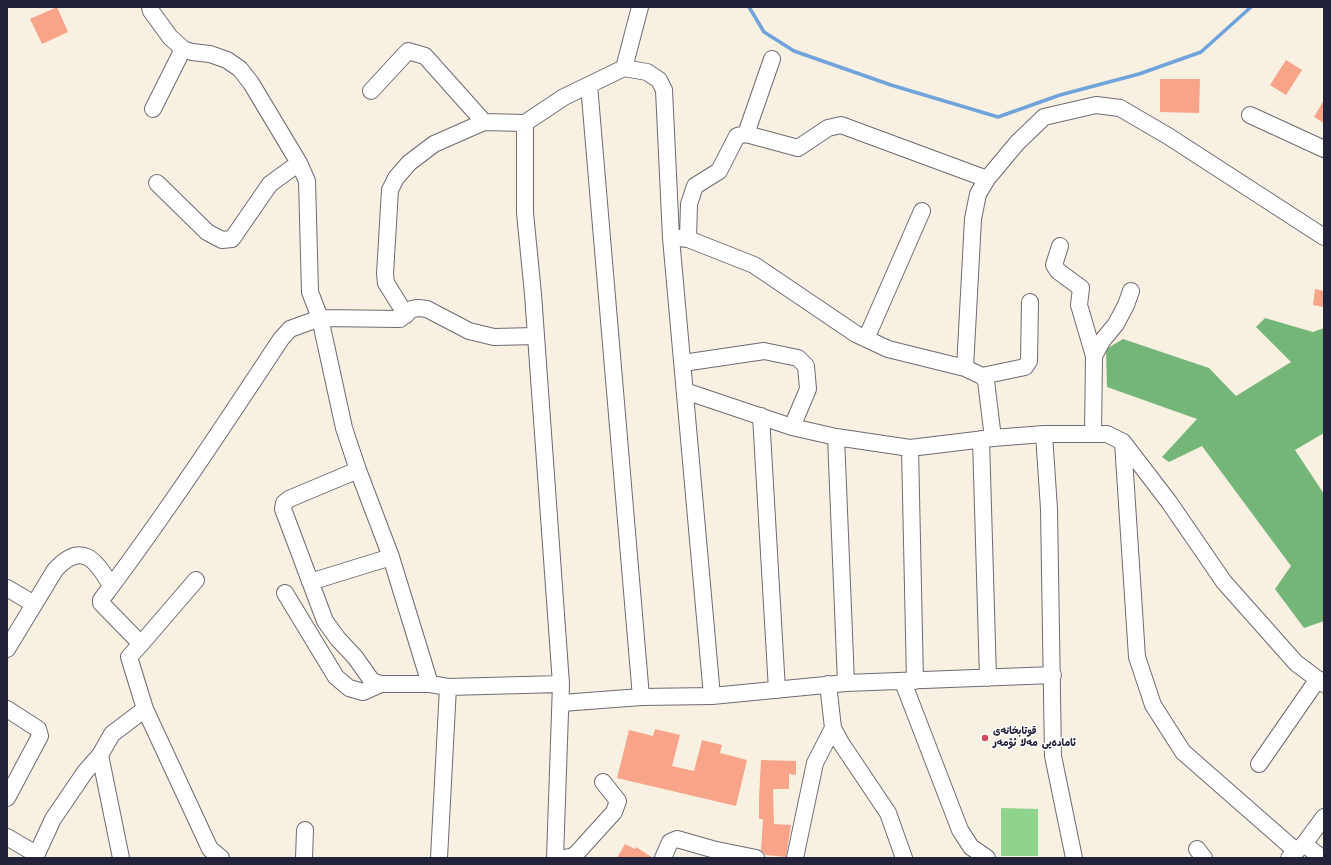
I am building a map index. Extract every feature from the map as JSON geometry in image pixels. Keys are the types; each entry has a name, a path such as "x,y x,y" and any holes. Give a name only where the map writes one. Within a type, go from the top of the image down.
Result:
{"street":[{"path":"150,7 151,11 170,38 183,49 192,52 210,54 228,60 240,69 251,83 299,163 306,181 310,292 320,318 344,428 358,470 391,557 430,684"},
{"path":"624,68 640,7"},
{"path":"153,109 183,49"},
{"path":"370,90 408,51 417,53 425,56 484,122"},
{"path":"746,134 772,58"},
{"path":"406,315 386,282 385,274 390,190 396,178 409,164 434,144 484,122 525,123 564,97 624,68 647,72 659,80 664,90 671,238 712,696"},
{"path":"589,85 641,697"},
{"path":"965,368 973,219 978,194 987,179 1017,143 1044,117 1096,105 1120,108 1168,136 1324,237"},
{"path":"1250,115 1324,149"},
{"path":"525,123 525,214 536,336 562,703 555,858"},
{"path":"688,239 689,204 695,186 719,171 737,136 746,134 798,148 828,128 841,125 987,179"},
{"path":"157,183 207,232 222,240 232,239 270,184 299,163"},
{"path":"866,339 922,211"},
{"path":"671,238 688,239 754,265 856,334 888,349 965,368 982,376 986,381 988,678"},
{"path":"1060,246 1054,265 1058,271 1081,288 1079,305 1094,356 1093,434"},
{"path":"1094,356 1102,341 1116,324 1126,305 1131,290"},
{"path":"982,376 1025,367 1028,361 1030,302"},
{"path":"141,644 101,603 101,600 226,423 280,339 290,329 320,318 400,319 412,309 422,308 469,331 494,337 536,336"},
{"path":"682,363 764,351 798,358 806,366 808,389 792,427"},
{"path":"685,391 792,427 836,437 910,448 987,438 1044,434 1107,434 1123,442 1169,502 1224,582 1296,663 1321,682 1258,764"},
{"path":"761,416 777,690"},
{"path":"1044,434 1049,510 1053,756 1074,858"},
{"path":"836,437 846,683"},
{"path":"1123,442 1137,657 1153,705 1183,752 1296,851 1322,858"},
{"path":"910,448 909,681 960,830 971,847 987,858"},
{"path":"358,470 289,499 284,503 283,509 325,621 338,639 356,657 372,681 381,684 430,684 448,687 561,684"},
{"path":"7,649 55,570 63,561 73,555 86,556 96,562 111,586"},
{"path":"310,582 391,557"},
{"path":"196,580 129,657 145,709 210,849 221,858"},
{"path":"7,588 34,604"},
{"path":"285,593 336,677 349,688 363,692 381,684"},
{"path":"562,703 641,697 712,696 828,684 1052,675"},
{"path":"828,684 833,728 841,743 888,813 904,858"},
{"path":"440,858 448,687"},
{"path":"7,709 38,729 40,736 7,798"},
{"path":"7,838 36,856 53,819 85,772 100,755 112,734 145,709"},
{"path":"796,858 815,763 833,728"},
{"path":"100,755 122,858"},
{"path":"564,858 571,857 576,854 614,812 618,801 603,782"},
{"path":"1296,851 1324,817"},
{"path":"304,858 305,830"},
{"path":"663,858 670,842 678,839 712,849 756,858"}],"green space":[{"path":"1265,318 1313,332 1324,328 1324,433 1295,450 1324,494 1324,621 1304,628 1275,589 1291,566 1202,446 1169,462 1162,457 1197,419 1107,387 1106,349 1123,339 1209,368 1236,396 1291,362 1256,327"},
{"path":"1001,808 1038,809 1038,856 1001,856"}],"building":[{"path":"57,7 68,32 42,44 30,19"},
{"path":"1286,60 1302,70 1286,95 1270,85"},
{"path":"1160,79 1200,79 1199,113 1160,112"},
{"path":"1324,100 1324,123 1314,117"},
{"path":"1315,289 1324,291 1324,307 1313,305"},
{"path":"655,729 680,735 672,766 694,771 702,740 722,745 720,753 747,760 736,806 617,778 629,730 653,736"},
{"path":"761,760 796,761 796,775 789,774 789,789 773,789 774,824 791,825 786,857 765,855 761,850 763,819 759,819 759,798"},
{"path":"625,844 635,849 636,847 653,858 617,858"}],"waterway":[{"path":"749,7 764,32 794,51 891,85 998,117 1060,95 1139,74 1201,52 1251,7"}],"place":[{"name":"قوتابخانەی ئامادەیی مەلا ئۆمەر","path":"985,738"}]}
